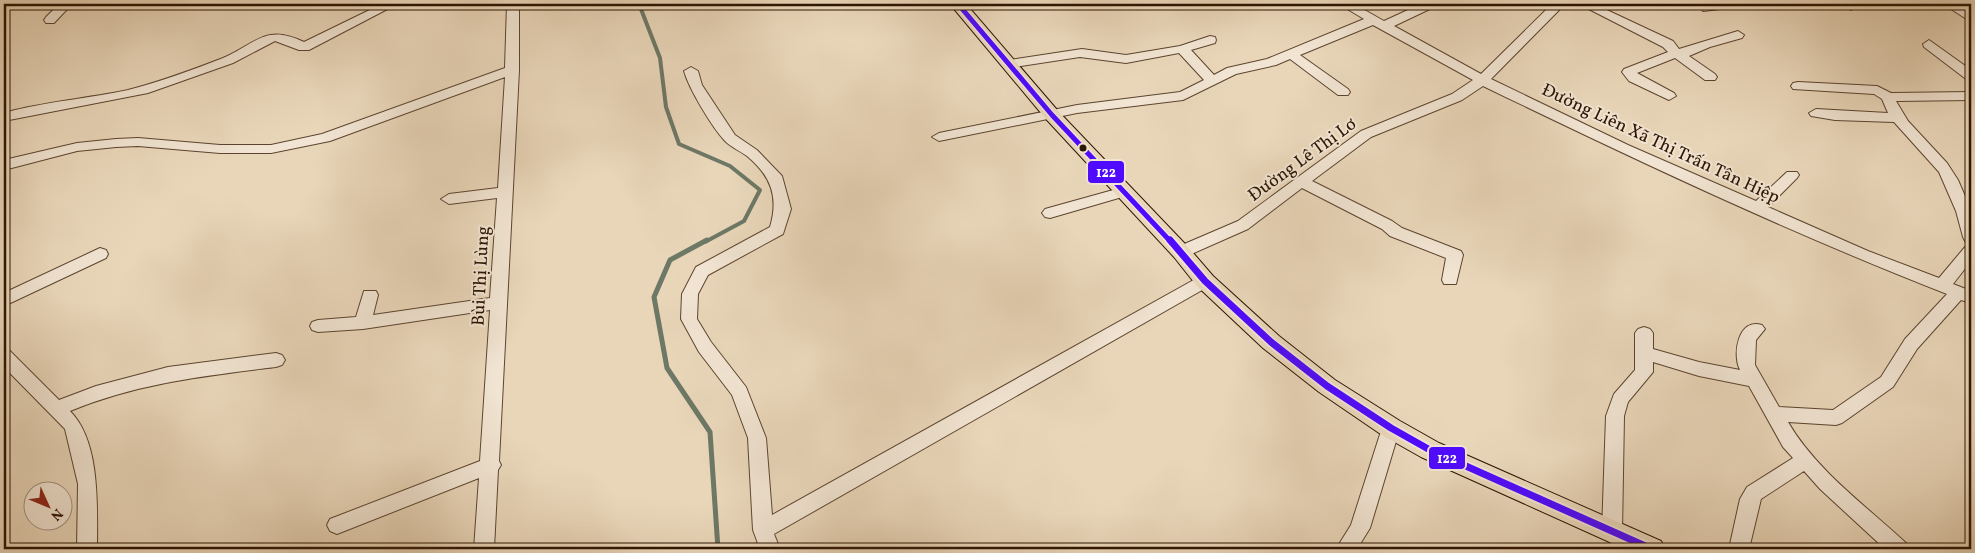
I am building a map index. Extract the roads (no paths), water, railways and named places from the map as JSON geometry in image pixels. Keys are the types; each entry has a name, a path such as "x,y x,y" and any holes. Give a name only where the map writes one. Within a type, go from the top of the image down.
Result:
{"main road":[{"path":"958,4 1052,115 1181,252 1205,281 1271,342 1327,386 1390,428 1457,463 1652,549"}],"street":[{"path":"50,20 66,4"},
{"path":"4,116 35,108 55,108 130,93 161,84 243,54 272,37 278,36 304,47 391,4"},
{"name":"Bùi Thị Lùng","path":"484,549 491,465 498,303 512,70 513,4"},
{"name":"Đường Liên Xã Thị Trấn Tân Hiệp","path":"1345,4 1482,80 1623,148 1862,255 1957,292"},
{"path":"939,137 1114,103 1183,96 1232,71 1271,62 1290,53 1430,4"},
{"name":"Đường Lê Thị Lơ","path":"1181,252 1243,225 1366,134 1457,97 1482,80 1559,4"},
{"path":"1585,4 1668,44 1676,53 1710,77"},
{"path":"1963,4 1954,6 1971,18"},
{"path":"1669,96 1634,78 1629,72 1676,53 1690,52 1705,44 1738,35"},
{"path":"1008,64 1082,53 1085,56 1106,55 1126,59 1182,49 1210,40"},
{"path":"1929,44 1971,76"},
{"path":"1182,49 1213,81"},
{"path":"1290,53 1343,92"},
{"path":"4,165 77,147 116,143 138,142 220,149 271,149 325,138 512,70"},
{"path":"691,71 696,85 730,138 752,153 776,176 783,208 777,230 702,271 690,294 689,318 705,346 740,392 757,438 763,530 770,549"},
{"path":"1798,86 1877,90 1888,97 1898,118 1944,168 1970,224 1971,237"},
{"path":"1888,97 1971,96"},
{"path":"1816,112 1835,116 1898,118"},
{"path":"1757,209 1792,175"},
{"path":"1302,182 1387,225 1396,232 1455,255 1450,280"},
{"path":"449,199 504,192"},
{"path":"1050,214 1124,192"},
{"path":"1773,414 1836,418 1887,382 1911,344 1957,292 1971,251"},
{"path":"4,300 100,254"},
{"path":"763,530 1205,281"},
{"path":"362,323 370,294"},
{"path":"318,326 362,323 498,303"},
{"path":"1756,329 1747,338 1746,365 1790,442 1827,483 1899,549"},
{"path":"1612,532 1615,416 1620,399 1644,372 1644,333"},
{"path":"1645,353 1699,370 1754,380"},
{"path":"57,409 96,393 168,374 276,360"},
{"path":"7,364 73,426 88,484 87,549"},
{"path":"1346,549 1360,528 1390,428"},
{"path":"1739,549 1750,499 1754,493 1806,460"},
{"path":"337,525 491,465"}],"waterway":[{"path":"639,4 660,58 666,107 679,144 730,166 760,190 744,221 705,242"},
{"path":"707,240 670,260 654,297 667,368 710,432 718,549"}]}
